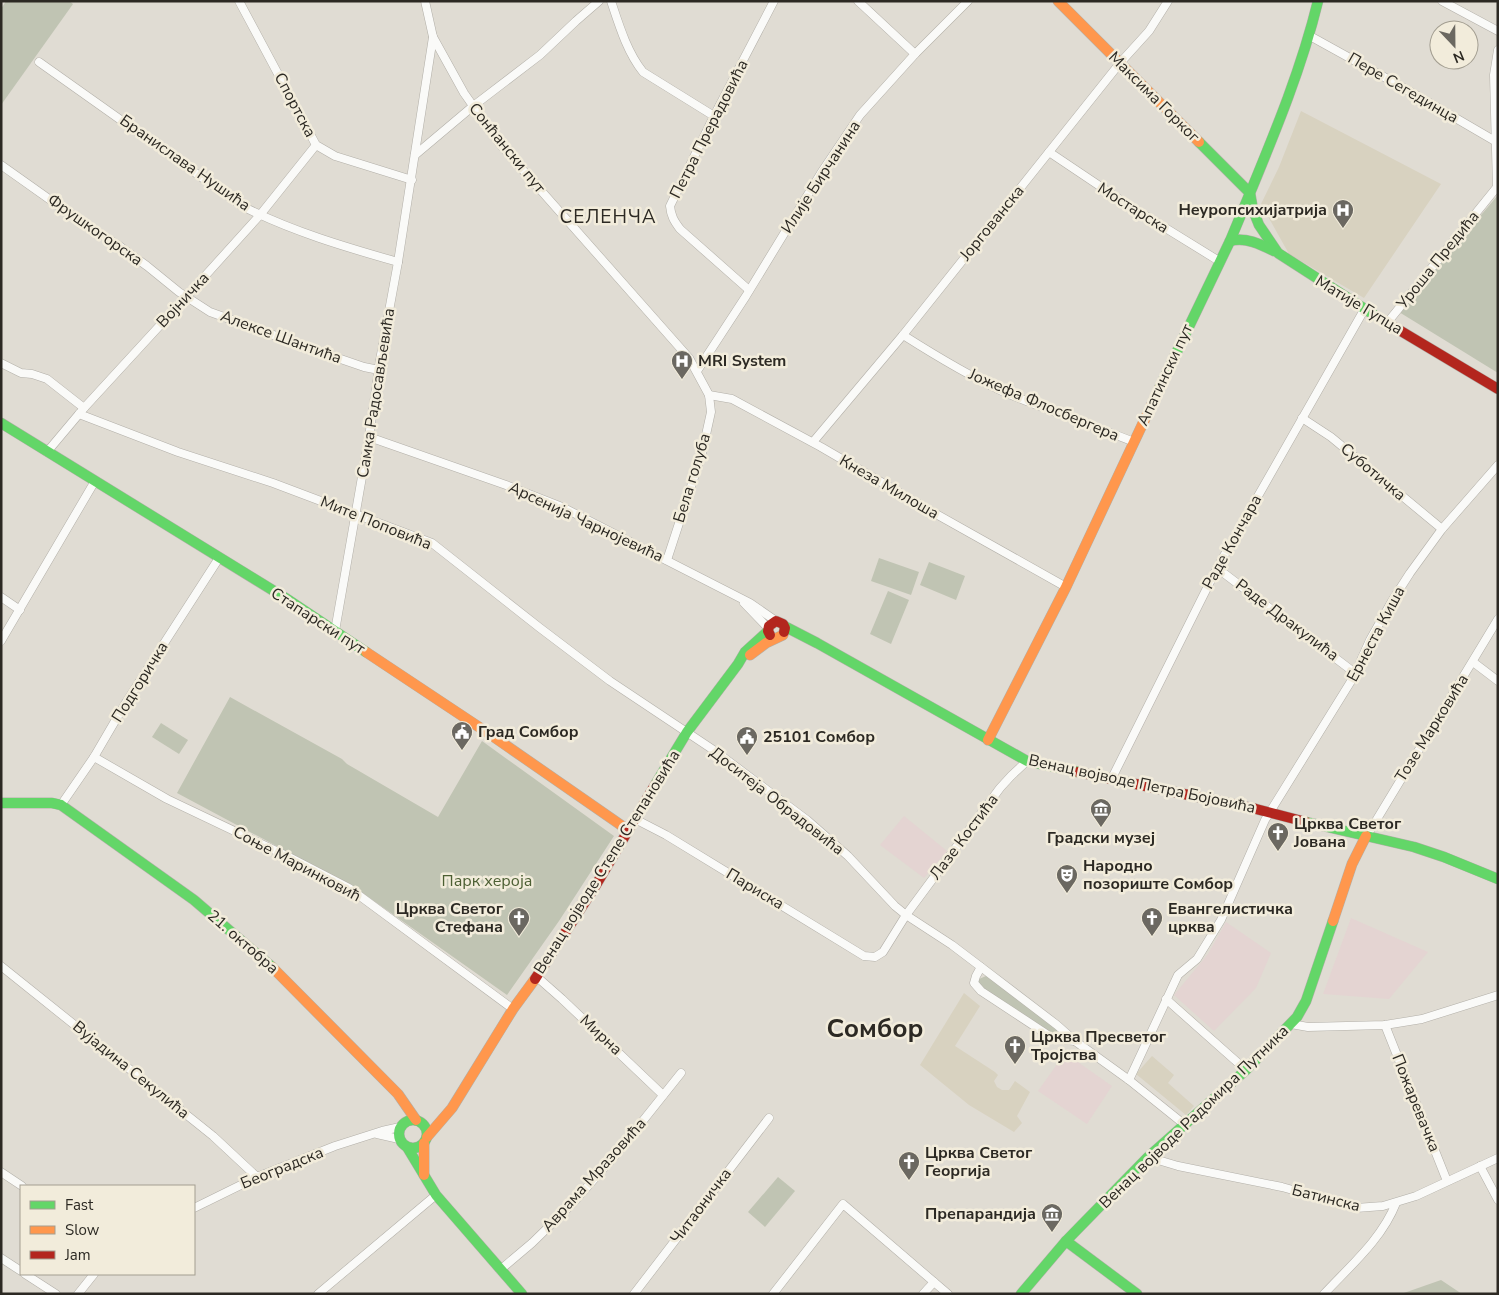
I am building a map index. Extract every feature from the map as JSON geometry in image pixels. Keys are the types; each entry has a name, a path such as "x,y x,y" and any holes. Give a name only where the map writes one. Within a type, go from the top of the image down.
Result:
{"main road":[{"name":"Максима Горког","path":"1058,1 1250,193"},
{"name":"Апатински пут","path":"988,740 1066,587 1230,241 1281,120 1310,36 1318,1"},
{"name":"Матије Гупца","path":"1250,193 1255,217 1278,253 1364,310 1498,390"},
{"path":"1230,241 1244,239 1265,246 1278,253"},
{"name":"Стапарски пут","path":"1,423 287,599 494,737 628,830"},
{"name":"Венац војводе Степе Степановића","path":"425,1140 452,1108 513,1009 537,977 596,885 687,732 742,658 762,646 776,630"},
{"name":"Венац војводе Петра Бојовића","path":"776,630 814,648 824,648 1027,761 1269,813 1414,847 1498,879"},
{"path":"1,803 48,802 62,805"},
{"name":"21. октобра","path":"62,805 187,895 269,964 398,1094 417,1120"},
{"name":"Венац војводе Радомира Путника","path":"1021,1294 1066,1241 1148,1157 1246,1070 1291,1024 1306,1001 1352,864 1366,836"},
{"path":"404,1102 398,1135 399,1139 407,1147 436,1195 522,1294"},
{"path":"401,1126 408,1121 442,1119"},
{"path":"417,1120 426,1128 424,1175"},
{"path":"407,1147 415,1148 425,1140"},
{"path":"1066,1241 1137,1294"}],"street":[{"name":"Спортска","path":"239,1 316,145 335,156 412,180"},
{"name":"Сонћански пут","path":"425,1 433,36 472,107 499,144 689,358 709,395"},
{"path":"415,155 472,107 540,56 599,1"},
{"path":"611,1 620,29 642,72 714,116"},
{"name":"Петра Прерадовића","path":"749,290 680,229 674,221 670,206 774,1"},
{"path":"858,1 914,54"},
{"name":"Илије Бирчанина","path":"697,371 821,173 860,116 914,54 968,1"},
{"name":"Јоргованска","path":"813,442 904,335 1120,63 1149,32 1168,1"},
{"path":"1442,1 1498,31"},
{"name":"Самка Радосављевића","path":"335,631 412,180 433,36"},
{"name":"Пере Сегединца","path":"1310,36 1495,141"},
{"name":"Уроша Предића","path":"1387,323 1496,189 1498,181 1494,75 1498,50"},
{"name":"Бранислава Нушића","path":"39,62 242,206 260,215 350,249 398,262"},
{"name":"Војничка","path":"47,452 81,411 260,215 316,145"},
{"name":"Мостарска","path":"1049,152 1219,261"},
{"name":"Фрушкогорска","path":"1,165 80,221 118,245 186,297"},
{"name":"Алексе Шантића","path":"186,297 210,312 227,319 364,367 379,370"},
{"name":"Раде Кончара","path":"1111,780 1217,568 1364,310"},
{"name":"Јожефа Флосбергера","path":"904,335 952,366 1005,392 1134,442"},
{"name":"Мите Поповића","path":"1,363 21,373 47,379 81,411 178,452 273,483 432,543 532,623 610,681 687,732"},
{"name":"Кнеза Милоша","path":"709,395 732,399 813,442 1066,587"},
{"name":"Бела голуба","path":"667,560 702,453 711,412 709,395"},
{"name":"Суботичка","path":"1302,418 1331,437 1442,529"},
{"name":"Арсенија Чарнојевића","path":"368,437 506,485 562,507 760,609 776,630"},
{"name":"Ернеста Киша","path":"1130,1080 1178,974 1197,959 1222,920 1264,820 1355,674 1370,640 1392,601 1442,529 1498,465"},
{"path":"1,641 95,481"},
{"name":"Подгоричка","path":"62,805 218,558"},
{"name":"Раде Дракулића","path":"1217,568 1355,674"},
{"path":"1,596 20,610"},
{"name":"Тозе Марковића","path":"1366,836 1498,619"},
{"path":"1473,662 1498,681"},
{"name":"Доситеја Обрадовића","path":"687,732 807,820 848,856 895,906 906,915 981,967 1185,1124"},
{"name":"Соње Маринковић","path":"94,757 167,799 290,857 349,888 513,1009"},
{"name":"Лазе Костића","path":"875,957 882,952 906,915 1000,788 1027,761"},
{"name":"Париска","path":"634,819 666,835 864,956 875,957"},
{"name":"Вујадина Секулића","path":"1,966 213,1136 257,1177"},
{"path":"981,967 974,983 981,991 1054,1039 1075,1041"},
{"name":"Мирна","path":"537,977 663,1095"},
{"path":"1291,1024 1308,1027 1384,1025 1422,1019 1498,995"},
{"path":"1166,999 1246,1070"},
{"name":"Пожаревачка","path":"1384,1025 1447,1181"},
{"name":"Аврама Мразовића","path":"500,1270 532,1243 572,1204 618,1152 681,1073"},
{"name":"Читаоничка","path":"634,1294 769,1118"},
{"name":"Београдска","path":"195,1208 257,1177 335,1146 401,1126"},
{"name":"Београдска","path":"372,1134 399,1139"},
{"name":"Батинска","path":"1148,1157 1178,1166 1282,1187 1356,1208 1383,1206 1416,1196 1498,1158"},
{"path":"1480,1166 1498,1200"},
{"path":"1,1172 20,1185"},
{"path":"318,1294 436,1195"},
{"path":"1324,1294 1379,1234 1396,1203"},
{"path":"773,1294 842,1204 948,1294"},
{"path":"1,1258 20,1270"},
{"path":"27,1275 56,1294"},
{"path":"78,1294 93,1275"},
{"path":"923,1294 934,1282"}],"shaded area":[{"name":"Неуропсихијатрија","path":"1301,111 1441,184 1364,298 1289,254 1261,204 1279,167"},
{"path":"904,816 947,851 924,878 880,845"},
{"path":"1351,918 1428,952 1389,999 1323,994"},
{"path":"1226,922 1271,953 1256,988 1214,1031 1174,995 1208,954"},
{"path":"964,993 980,1006 955,1046 995,1072 998,1075 994,1081 997,1087 1002,1090 1009,1090 1015,1081 1030,1092 1017,1116 1022,1123 1014,1132 969,1105 920,1065"},
{"path":"1065,1053 1112,1086 1087,1124 1038,1091"},
{"path":"1152,1056 1174,1075 1168,1083 1194,1106 1186,1115 1136,1074"}],"green space":[{"path":"6,1 69,1 73,4 1,105 1,9"},
{"path":"1498,195 1498,373 1399,312"},
{"path":"879,558 919,572 911,595 871,581"},
{"path":"929,562 965,576 956,600 920,585"},
{"path":"888,591 909,600 891,644 870,634"},
{"name":"Парк хероја","path":"230,697 342,759 347,764 438,817 482,741 614,836 559,921 507,995 357,889 177,793"},
{"path":"161,723 188,740 179,754 152,737"},
{"path":"986,976 990,977 1057,1030 1057,1034 1054,1036 981,989 978,983 979,979"},
{"path":"778,1177 795,1191 765,1227 748,1212"},
{"path":"1441,1280 1462,1294 1401,1294"}],"traffic: fast":[{"path":"1318,1 1296,74 1250,193 1253,210 1259,225 1278,253 1379,318"},
{"path":"1159,389 1230,241 1250,193 1199,142"},
{"path":"1230,241 1247,241 1274,251"},
{"path":"1,423 287,599 366,652"},
{"path":"784,626 1027,761 1078,772"},
{"path":"655,785 687,732 745,652 768,631"},
{"path":"1,803 52,803 61,805 194,900 272,967"},
{"path":"1306,822 1414,847 1498,879"},
{"path":"1021,1294 1066,1241 1148,1157 1246,1070 1297,1017 1306,1001 1333,921"},
{"path":"413,1120 423,1124 427,1134 423,1144 413,1148 403,1144 399,1134 403,1124 413,1120"},
{"path":"407,1147 436,1195 522,1294"},
{"path":"1066,1241 1137,1294"}],"traffic: slow":[{"path":"1058,1 1199,142"},
{"path":"988,740 1066,587 1159,389"},
{"path":"750,655 766,643 783,635"},
{"path":"366,652 494,737 628,830"},
{"path":"1333,921 1352,864 1366,836"},
{"path":"272,967 398,1094 416,1120"},
{"path":"427,1137 452,1108 513,1009 535,979"},
{"path":"424,1143 424,1175"}],"traffic: jam":[{"path":"1379,318 1498,389"},
{"path":"770,635 768,631 769,626 776,621 783,624 784,632"},
{"path":"1078,772 1256,809 1306,822"},
{"path":"535,979 596,885 655,785"}],"place":[{"name":"Неуропсихијатрија","path":"1343,229"},
{"name":"MRI System","path":"682,380"},
{"name":"Град Сомбор","path":"462,751"},
{"name":"25101 Сомбор","path":"747,756"},
{"name":"Градски музеј","path":"1101,828"},
{"name":"Црква Светог Јована","path":"1278,852"},
{"name":"Народно позориште Сомбор","path":"1067,894"},
{"name":"Црква Светог Стефана","path":"519,937"},
{"name":"Евангелистичка црква","path":"1152,937"},
{"name":"Црква Пресветог Тројства","path":"1015,1065"},
{"name":"Црква Светог Георгија","path":"909,1181"},
{"name":"Препарандија","path":"1052,1233"}],"district":[{"name":"СЕЛЕНЧА","path":"608,217"},
{"name":"Сомбор","path":"875,1028"}]}
